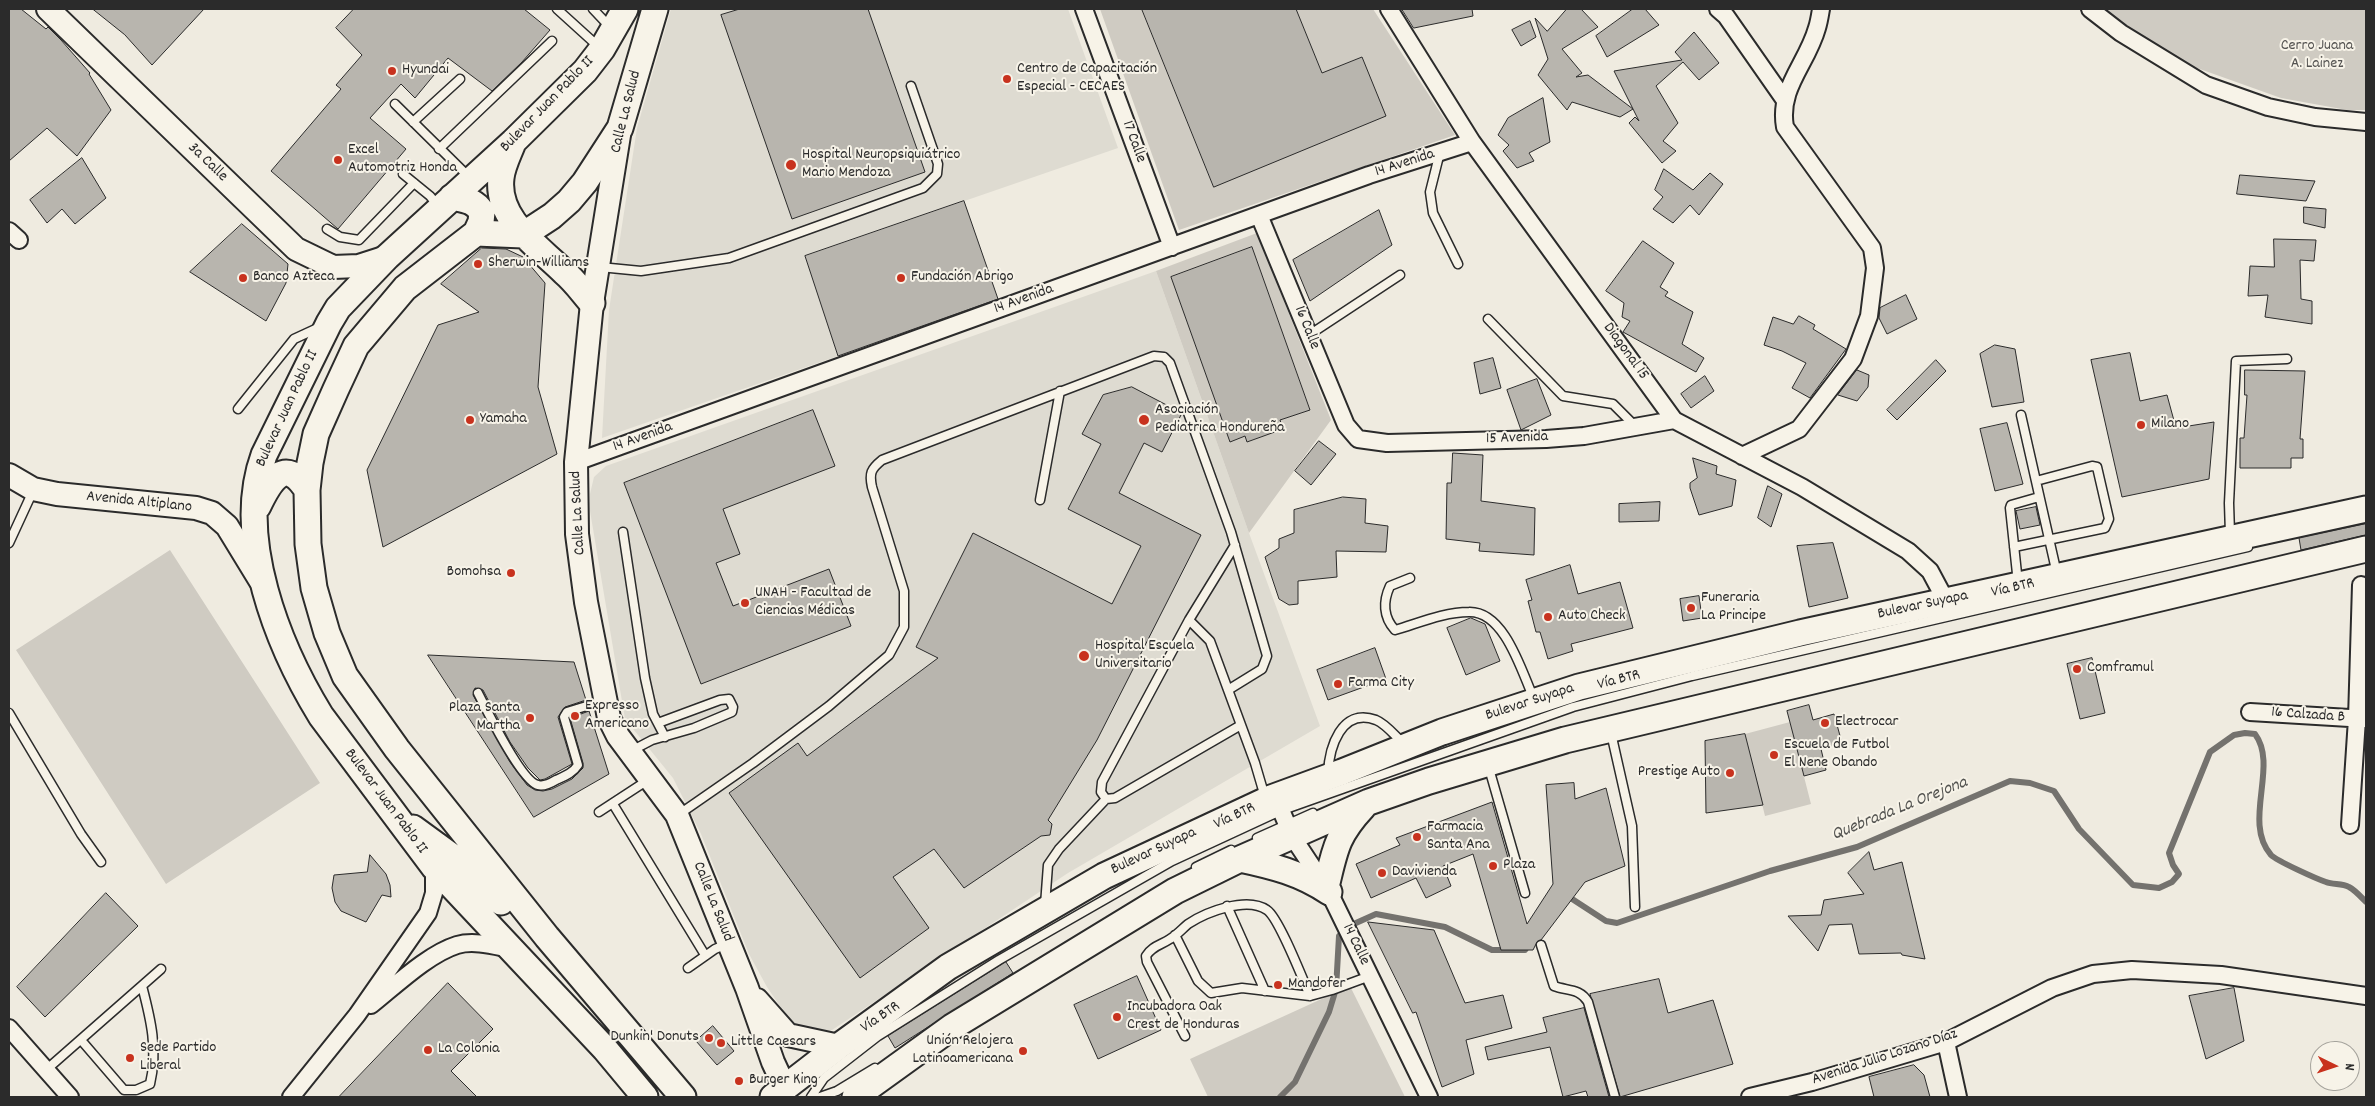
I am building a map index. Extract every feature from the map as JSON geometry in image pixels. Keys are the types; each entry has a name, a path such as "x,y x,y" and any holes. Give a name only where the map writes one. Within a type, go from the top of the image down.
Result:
{"main road":[{"name":"3a Calle","path":"48,9 296,249 333,267 359,266 388,257"},
{"name":"Bulevar Juan Pablo II","path":"625,9 607,40 585,71 513,142 388,257 338,308 328,323 264,455 255,490 255,512 264,586 284,645 305,690 338,741 434,868 604,1049 645,1097"},
{"name":"Calle La Salud","path":"655,9 620,128 592,303 576,462 577,534 586,602 609,718 618,736 677,815 747,988 772,1062 779,1093"},
{"path":"607,40 619,37 629,55 634,81"},
{"path":"476,233 523,235 552,216 569,201 585,182 620,128"},
{"path":"513,142 501,177 501,195 510,217 523,235 566,273 592,303"},
{"path":"446,203 471,201 477,204 482,212 481,222 476,233 405,288 356,346 316,434 307,490 308,544 314,588 326,633 345,676 397,750 547,937 683,1097"},
{"path":"255,512 268,486 276,477 284,473 293,474 299,478 307,490"},
{"name":"Avenida Altiplano","path":"9,476 34,489 57,494 196,508 212,513 227,526 264,586"},
{"name":"Bulevar Suyapa","path":"855,1097 961,1022 1243,849 1280,813 1328,777 1406,746 1442,732 1579,687 1800,633 2366,509"},
{"name":"Bulevar Suyapa","path":"779,1093 838,1046 948,967 1104,876 1280,813 1369,802 1488,763 1610,729 2366,549"},
{"path":"1243,849 1279,867 1310,879 1327,890 1338,840 1348,823 1369,802"},
{"path":"393,813 461,862 490,889 629,1052 655,1086 660,1097"},
{"name":"Calle La Salud","path":"747,988 774,1022 788,1035 838,1046"}],"street":[{"name":"17 Calle","path":"1084,9 1172,247"},
{"name":"Diagonal 15","path":"1389,9 1472,142 1674,420 1802,488 1908,551 1930,571 1946,601"},
{"path":"1718,9 1726,16 1784,99"},
{"path":"1742,456 1799,429 1853,359 1868,316 1875,268 1872,248 1785,127 1782,112 1784,99 1817,29 1821,9"},
{"path":"2090,9 2122,33 2206,85 2268,107 2315,117 2366,122"},
{"name":"14 Avenida","path":"576,462 1259,215 1472,142"},
{"name":"16 Calle","path":"1259,215 1346,425 1358,439"},
{"name":"15 Avenida","path":"1358,439 1387,443 1537,439 1584,436 1674,420"},
{"path":"2350,825 2362,719 2361,585"},
{"name":"16 Calzada B","path":"2250,712 2362,719"},
{"name":"14 Calle","path":"1280,813 1327,890 1429,1097"},
{"path":"291,1097 357,1015 428,913 434,893 434,868"},
{"path":"357,1015 430,960 458,945 483,944 511,949"},
{"name":"Avenida Julio Lozano Díaz","path":"1750,1097 1812,1082 1946,1042 2052,988 2093,974 2122,971 2221,974 2366,996"},
{"path":"9,1028 70,1097"},
{"path":"1946,1042 1958,1097"}],"lane":[{"path":"557,9 607,40"},
{"path":"593,9 607,40"},
{"path":"439,149 552,41"},
{"path":"413,122 460,79"},
{"path":"598,266 641,271 729,258 923,188 937,174 938,164 911,86"},
{"path":"395,104 439,149 472,179"},
{"path":"1440,152 1430,192 1433,213 1458,264"},
{"path":"403,174 430,196 446,203"},
{"path":"328,229 340,237 359,240 414,183"},
{"path":"1309,335 1400,275"},
{"path":"1488,319 1563,396 1613,404 1637,427"},
{"path":"238,409 294,339 328,323"},
{"path":"677,815 753,763 814,717 889,655 904,626 904,591 872,487 870,476 872,468 882,460 1154,356 1164,357 1170,363 1235,545 1267,656 1266,663 1262,669 1228,690"},
{"path":"2230,539 2228,503 2236,361 2286,359"},
{"path":"1040,500 1060,391"},
{"path":"2021,415 2058,577"},
{"path":"2014,546 2107,526 2108,519 2097,466 2036,482"},
{"path":"9,543 34,489"},
{"path":"2019,585 2009,512 2011,505 2039,497"},
{"path":"623,532 644,678 653,714 665,737"},
{"path":"1800,675 2366,543"},
{"name":"Vía BTR","path":"811,1097 824,1078 878,1036 1007,955 1172,861 1280,813 1573,707 1692,676 2261,544"},
{"path":"1106,799 1102,792 1102,782 1189,620 1235,545"},
{"path":"1410,578 1390,586 1384,599 1388,622 1395,630 1455,613 1471,612 1486,616 1494,621 1506,638 1535,701"},
{"path":"1189,620 1210,641 1255,763 1280,813"},
{"path":"478,693 507,748 529,781 543,786 567,775 578,765 564,717 567,712 605,701"},
{"path":"630,752 652,740 732,712 733,707 729,699 720,700 658,724"},
{"path":"9,713 81,834 101,862"},
{"path":"1328,777 1329,759 1337,736 1346,723 1355,719 1376,720 1406,746"},
{"path":"1045,910 1048,865 1059,849 1106,799 1115,798 1241,725"},
{"path":"1610,729 1632,826 1635,907"},
{"path":"1557,733 1566,731"},
{"path":"1488,763 1526,893"},
{"path":"600,812 650,779"},
{"path":"613,804 705,955"},
{"name":"Vía BTR","path":"1280,813 1320,810"},
{"name":"Vía BTR","path":"1185,874 1243,849"},
{"path":"1227,906 1265,991"},
{"path":"1185,1036 1147,962 1146,956 1150,949 1175,935 1188,924 1227,906 1257,906 1268,910 1286,941 1310,996"},
{"path":"1175,935 1198,981 1211,993 1242,988 1310,996 1342,987 1370,976"},
{"path":"688,968 705,955 728,943"},
{"path":"1541,944 1554,986 1565,990 1576,990 1584,994 1588,1002 1615,1097"},
{"path":"46,1070 161,969"},
{"path":"920,1039 1009,982"},
{"path":"81,1040 124,1090 136,1090 150,1084 155,1064 153,1030 142,986"},
{"path":"820,1097 837,1091 879,1065"}],"shaded area":[{"path":"671,9 1068,9 1118,148 805,256 838,356 602,438 609,310 637,128"},
{"name":"Hospital Escuela Universitario","path":"1156,271 1320,726 1068,873 832,1030 810,1033 792,1024 767,987 749,954 701,834 673,778 625,719 590,511 590,494 594,477 606,466"}],"green space":[{"path":"1100,9 1142,9 1214,186 1385,116 1362,57 1322,73 1296,9 1373,9 1455,135 1179,230"},
{"name":"Cerro Juana A. Lainez","path":"2097,9 2366,9 2366,110 2347,110 2281,98 2183,63"},
{"path":"1257,233 1331,420 1249,533 1156,271","holes":["1252,247 1310,409 1280,420 1283,429 1247,442 1245,436 1230,441 1171,277"]},
{"path":"170,550 320,783 166,884 16,650"},
{"name":"Escuela de Futbol El Nene Obando","path":"1790,722 1811,804 1765,816 1745,734"},
{"path":"1350,986 1405,1097 1208,1097 1190,1059"}],"building":[{"path":"9,9 21,9 46,29 48,27 90,73 111,110 77,156 47,128 9,161"},
{"path":"93,9 204,9 152,65 125,35"},
{"name":"Hyundai","path":"354,9 524,9 550,30 522,62 492,91 448,58 415,98 401,84 370,118 406,149 338,229 271,171 341,89 336,85 362,55 336,28"},
{"path":"740,9 868,9 925,172 792,219 721,15"},
{"path":"1142,9 1296,9 1322,73 1362,57 1386,116 1214,187"},
{"path":"1402,9 1472,9 1473,16 1414,28"},
{"path":"1567,9 1581,9 1598,27 1562,49 1582,73 1576,77 1588,75 1633,109 1620,117 1572,102 1567,110 1538,75 1548,59 1535,18 1547,31"},
{"path":"1633,9 1645,9 1659,25 1607,57 1596,36"},
{"path":"1530,21 1536,37 1521,46 1512,30"},
{"path":"1694,32 1719,63 1699,80 1683,62 1656,86 1678,123 1663,141 1676,151 1662,163 1629,123 1635,117 1639,121 1614,71 1682,60 1675,52"},
{"path":"1543,98 1550,142 1529,153 1534,161 1517,168 1503,151 1509,145 1498,135 1508,118"},
{"path":"82,158 106,198 75,224 62,209 47,223 30,200"},
{"path":"1664,169 1693,190 1710,173 1723,184 1699,215 1690,205 1673,223 1653,209 1663,197 1655,190"},
{"path":"2240,175 2315,181 2306,201 2237,194"},
{"name":"Fundación Abrigo","path":"964,201 998,299 838,356 805,256"},
{"path":"2304,207 2326,209 2325,228 2304,223"},
{"path":"1379,210 1392,245 1310,301 1293,260"},
{"name":"Banco Azteca","path":"242,224 288,264 286,283 266,321 190,272"},
{"path":"2274,239 2316,240 2314,261 2300,260 2301,299 2312,301 2312,324 2265,317 2268,295 2248,296 2250,266 2274,267"},
{"path":"1643,241 1674,263 1660,287 1668,292 1665,296 1693,312 1682,344 1704,358 1696,372 1623,332 1630,321 1622,317 1624,303 1606,291"},
{"path":"1252,247 1310,410 1280,420 1283,429 1247,442 1245,436 1230,442 1171,277"},
{"name":"Yamaha","path":"482,248 506,249 523,257 545,283 538,387 557,454 383,547 367,470 438,325 479,312 441,284"},
{"path":"1906,295 1917,319 1887,334 1879,318 1880,308"},
{"path":"1799,316 1815,325 1813,329 1846,349 1810,398 1792,388 1806,363 1782,351 1764,345 1773,317 1793,324"},
{"path":"1995,345 2015,349 2024,402 1992,407 1980,354"},
{"name":"Milano","path":"2130,353 2140,401 2167,395 2176,428 2214,422 2209,479 2122,497 2091,360"},
{"path":"1493,358 1501,388 1480,394 1474,363"},
{"path":"1936,360 1946,371 1897,420 1887,410"},
{"path":"1857,370 1869,375 1868,387 1857,401 1838,395"},
{"path":"2245,370 2305,371 2300,439 2303,439 2303,458 2291,458 2291,468 2240,468 2240,438 2244,438 2247,395 2245,395"},
{"path":"1705,376 1714,391 1691,408 1681,394"},
{"path":"1537,379 1551,415 1521,430 1507,390"},
{"path":"1132,387 1182,413 1162,452 1144,443 1119,493 1201,535 1097,740 1048,820 1052,824 1050,835 1041,836 964,888 934,849 893,877 929,928 860,978 729,793 798,743 807,756 938,658 916,647 973,533 1112,604 1141,546 1068,509 1101,444 1082,434 1103,395"},
{"path":"813,410 835,466 723,509 740,554 716,563 733,606 829,569 851,626 701,684 624,483"},
{"path":"2007,423 2023,484 1995,491 1980,429"},
{"path":"1319,441 1336,454 1311,485 1295,471"},
{"path":"1453,453 1483,455 1481,501 1535,508 1534,555 1479,551 1480,543 1446,539 1447,483 1451,483"},
{"path":"1693,458 1717,466 1716,474 1736,480 1732,506 1699,515 1690,488 1690,483 1697,478"},
{"path":"1768,486 1782,494 1771,527 1758,518"},
{"path":"1343,497 1366,499 1365,523 1388,526 1386,552 1336,551 1337,577 1298,581 1298,604 1289,605 1279,599 1265,557 1279,548 1279,539 1294,533 1294,510"},
{"path":"1660,502 1659,521 1619,522 1619,504"},
{"path":"2036,507 2040,525 2020,529 2016,511"},
{"path":"2366,524 2366,535 2301,550 2299,538"},
{"path":"1833,543 1848,598 1809,607 1797,546"},
{"path":"1570,565 1578,594 1620,582 1633,628 1571,644 1573,651 1548,659 1540,632 1536,632 1528,601 1532,600 1526,580"},
{"name":"Funeraria La Principe","path":"1699,596 1702,618 1683,621 1680,599"},
{"path":"1471,618 1485,624 1500,661 1466,675 1447,628"},
{"path":"1375,648 1386,679 1328,700 1317,670"},
{"name":"Plaza Santa Martha","path":"428,655 574,662 586,700 565,707 558,717 572,764 545,779 540,780 528,768 510,742 483,690 475,688 473,695 510,762 527,785 535,790 552,789 572,779 583,768 570,718 589,711 609,774 534,817"},
{"path":"2092,658 2105,713 2080,719 2067,664"},
{"path":"1809,705 1813,720 1834,714 1842,743 1821,749 1826,770 1804,776 1787,711"},
{"name":"Prestige Auto","path":"1745,734 1763,805 1706,813 1705,741"},
{"path":"1574,783 1575,799 1606,788 1625,866 1585,882 1541,940 1537,942 1533,950 1501,950 1473,854 1443,866 1451,886 1426,898 1416,878 1371,898 1356,864 1400,845 1396,838 1492,802 1527,924 1553,884 1546,785"},
{"path":"1869,852 1874,870 1902,862 1925,959 1902,955 1901,953 1859,954 1852,924 1829,925 1818,951 1788,916 1821,915 1824,900 1864,894 1848,873"},
{"path":"370,855 386,874 390,885 391,897 382,895 366,922 341,911 335,902 332,888 334,875 367,872"},
{"path":"106,893 138,926 45,1017 17,987"},
{"path":"1368,922 1434,930 1465,1003 1503,995 1512,1028 1466,1040 1474,1074 1442,1087 1416,1012 1413,1013"},
{"path":"1006,962 1013,973 895,1048 888,1036"},
{"name":"Incubadora Oak Crest de Honduras","path":"1137,976 1161,1030 1098,1059 1074,1005"},
{"path":"1659,979 1668,1013 1713,1000 1733,1064 1620,1097 1590,994"},
{"name":"La Colonia","path":"448,983 493,1029 451,1071 477,1097 339,1097"},
{"path":"2234,988 2244,1041 2206,1059 2189,996"},
{"path":"1584,1008 1609,1097 1588,1097 1586,1091 1563,1097 1550,1047 1488,1060 1485,1047 1547,1032 1543,1018"},
{"path":"713,1026 734,1051 717,1065 696,1041"},
{"path":"1914,1065 1924,1075 1930,1097 1874,1097 1869,1077"}],"waterway":[{"name":"Quebrada La Orejona","path":"1566,895 1606,921 1617,923 1770,871 1857,847 2010,781 2030,783 2054,791 2079,829 2133,885 2159,888 2172,882 2179,874 2173,865 2169,853 2210,752 2234,735 2245,733 2255,734 2261,747 2264,762 2260,827 2263,842 2271,855 2321,880 2349,887 2366,902"},
{"name":"Quebrada La Orejona","path":"1280,1097 1295,1082 1329,1012 1336,989 1339,936 1347,927 1376,914 1445,927 1492,950 1525,950 1530,943"}],"place":[{"name":"Hyundai","path":"392,71"},
{"name":"Centro de Capacitación Especial - CECAES","path":"1007,79"},
{"name":"Excel Automotriz Honda","path":"338,160"},
{"name":"Hospital Neuropsiquiátrico Mario Mendoza","path":"791,165"},
{"name":"Sherwin-Williams","path":"478,264"},
{"name":"Banco Azteca","path":"243,278"},
{"name":"Fundación Abrigo","path":"901,278"},
{"name":"Yamaha","path":"470,420"},
{"name":"Asociación Pediatrica Hondureña","path":"1144,420"},
{"name":"Milano","path":"2141,425"},
{"name":"Bomohsa","path":"511,573"},
{"name":"UNAH - Facultad de Ciencias Médicas","path":"745,603"},
{"name":"Funeraria La Principe","path":"1691,608"},
{"name":"Auto Check","path":"1548,617"},
{"name":"Hospital Escuela Universitario","path":"1084,656"},
{"name":"Comframul","path":"2077,669"},
{"name":"Farma City","path":"1338,684"},
{"name":"Expresso Americano","path":"575,716"},
{"name":"Plaza Santa Martha","path":"530,718"},
{"name":"Electrocar","path":"1825,723"},
{"name":"Escuela de Futbol El Nene Obando","path":"1774,755"},
{"name":"Prestige Auto","path":"1730,773"},
{"name":"Farmacia Santa Ana","path":"1417,837"},
{"name":"Plaza","path":"1493,866"},
{"name":"Davivienda","path":"1382,873"},
{"name":"Mandofer","path":"1278,985"},
{"name":"Incubadora Oak Crest de Honduras","path":"1117,1017"},
{"name":"Dunkin' Donuts","path":"709,1038"},
{"name":"Little Caesars","path":"721,1043"},
{"name":"La Colonia","path":"428,1050"},
{"name":"Unión Relojera Latinoamericana","path":"1023,1051"},
{"name":"Sede Partido Liberal","path":"130,1058"},
{"name":"Burger King","path":"739,1081"}]}
